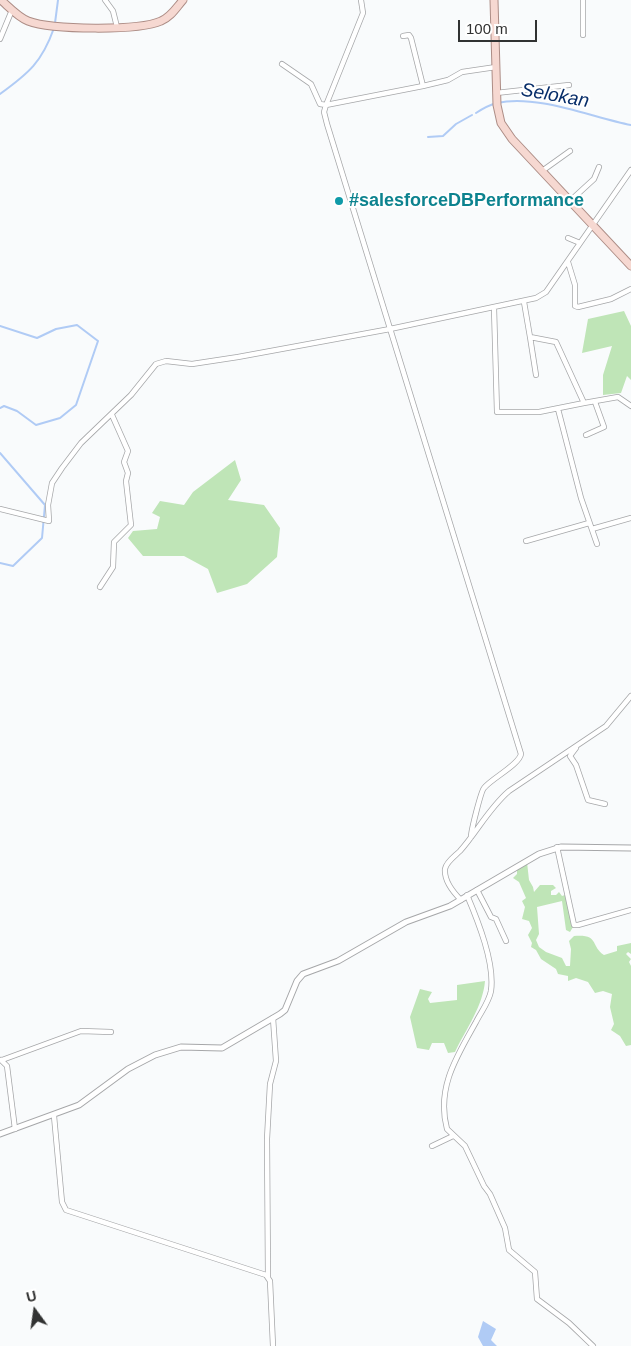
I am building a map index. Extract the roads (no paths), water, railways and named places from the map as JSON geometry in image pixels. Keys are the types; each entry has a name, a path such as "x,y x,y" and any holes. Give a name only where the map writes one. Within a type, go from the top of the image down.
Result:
{"main road":[{"path":"1,0 28,21 66,26 117,28 160,22 170,15 183,0"},
{"path":"494,0 497,99 502,127 631,266"}],"street":[{"path":"104,0 113,12 117,28"},
{"path":"360,0 363,13 324,112 521,754 517,762 493,778 482,789 478,799 478,811 471,830 471,837"},
{"path":"583,0 583,35"},
{"path":"0,39 12,10"},
{"path":"403,36 409,35 411,38 423,86"},
{"path":"282,64 311,84 320,104 326,105 423,86 448,80 462,72 496,67"},
{"path":"497,99 569,85"},
{"path":"542,171 570,151"},
{"path":"570,201 594,178 599,167"},
{"path":"0,509 49,521 48,505 52,483 82,443 131,395 149,370 161,362 192,364 390,329 524,302 546,292 580,243 594,227 631,170"},
{"path":"568,238 580,243"},
{"path":"568,262 575,285 575,306 611,299 631,289"},
{"path":"524,302 536,375"},
{"path":"494,308 497,412 539,412 621,397 631,406"},
{"path":"530,337 556,342 584,403"},
{"path":"586,435 604,427 595,402"},
{"path":"558,409 579,493 597,544"},
{"path":"100,587 113,567 114,542 131,525 126,481 128,473 124,462 128,452 112,415"},
{"path":"592,529 631,518"},
{"path":"526,541 589,523"},
{"path":"460,900 451,888 445,869 502,797 606,726 631,696"},
{"path":"579,744 570,756 576,765 588,800 605,804"},
{"path":"557,847 574,925 631,910"},
{"path":"0,1134 54,1116 88,1100 128,1069 154,1055 181,1047 222,1048 285,1010 297,981 304,974 338,960 406,922 445,908 540,854 557,847 631,848"},
{"path":"477,890 491,917 496,919 506,941"},
{"path":"467,895 478,922 490,967 491,990 453,1063 444,1092 446,1125 453,1136 465,1146 484,1186 490,1194 505,1228 509,1250 535,1272 537,1298 570,1323 593,1346"},
{"path":"273,1018 276,1061 270,1084 267,1139 268,1278 273,1346"},
{"path":"15,1129 7,1066 1,1060 81,1031 112,1032"},
{"path":"54,1116 62,1202 66,1210 255,1270 268,1278"},
{"path":"432,1146 453,1136"}],"water":[{"path":"483,1321 496,1329 491,1340 497,1346 483,1346 478,1337"}],"waterway":[{"path":"55,23 58,0"},
{"path":"0,94 19,80 33,66 45,50 54,28"},
{"name":"Selokan","path":"476,113 497,103 529,102 564,108 631,125"},
{"name":"Selokan","path":"428,137 443,136 456,124 472,115"},
{"path":"0,326 37,338 56,329 77,325 98,341 76,405 60,418 36,425 17,411 4,406 0,408"},
{"path":"0,453 45,505 42,538 13,566 0,563"}],"place":[{"name":"#salesforceDBPerformance","path":"339,201"}]}
